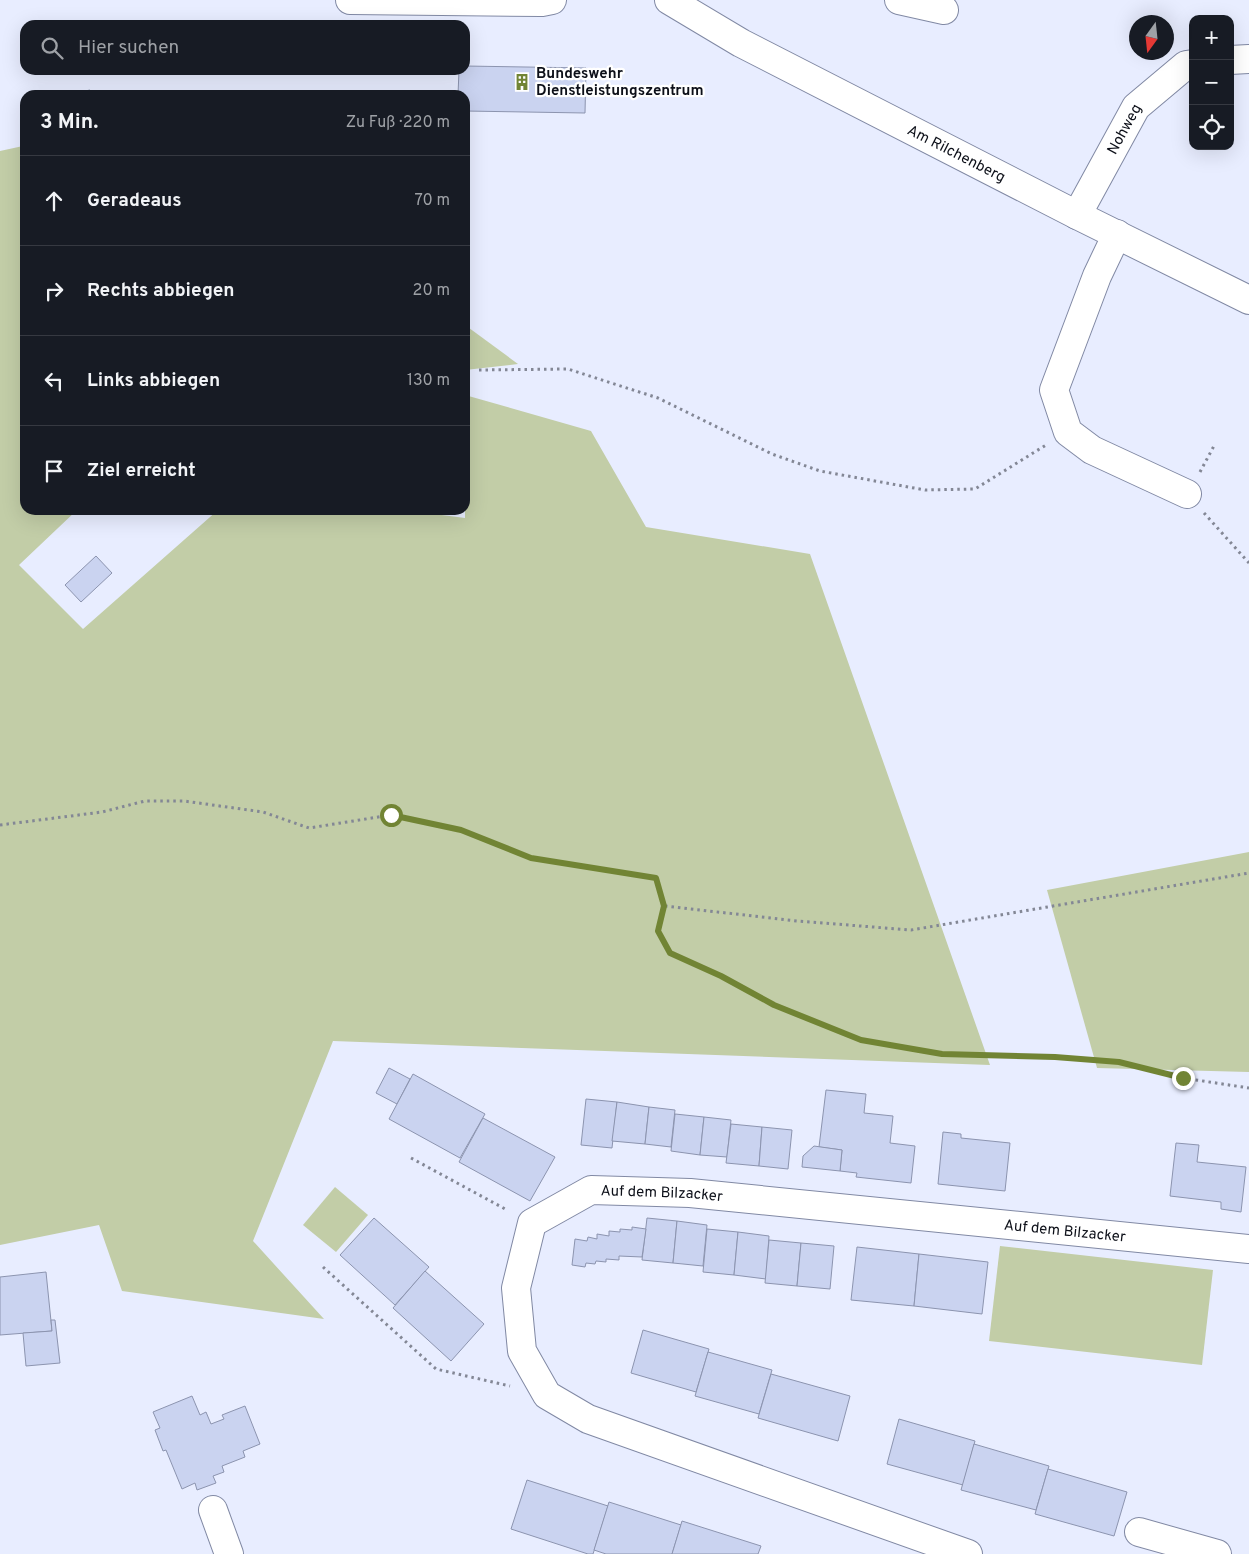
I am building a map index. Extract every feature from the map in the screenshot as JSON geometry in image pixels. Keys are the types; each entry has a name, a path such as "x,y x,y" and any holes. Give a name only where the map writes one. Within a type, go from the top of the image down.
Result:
{"street":[{"path":"350,0 542,2 552,0"},
{"name":"Am Rilchenberg","path":"669,0 750,48 1077,215 1249,300"},
{"path":"899,0 944,10"},
{"path":"1234,60 1249,59"},
{"name":"Nohweg","path":"1077,215 1136,107 1186,65 1189,65"},
{"path":"1117,234 1097,276 1054,390 1068,432 1092,450 1187,494"},
{"name":"Auf dem Bilzacker","path":"532,1224 591,1190 690,1193 1249,1249"},
{"path":"532,1224 516,1288 522,1351 547,1395 588,1419 968,1554"},
{"path":"213,1510 229,1554"},
{"path":"1139,1532 1217,1554"}],"path":[{"path":"480,370 568,369 658,398 772,454 820,471 925,490 975,489 1068,432"},
{"path":"1187,494 1249,563"},
{"path":"0,825 102,812 144,800 184,801 263,812 309,828 391,815 461,830 531,858 656,878 664,906 658,931 670,953 721,976 774,1005 861,1040 942,1054 1055,1057 1119,1062 1183,1078 1249,1088"},
{"path":"664,906 797,921 911,930 1249,873"},
{"path":"411,1158 532,1224"},
{"path":"323,1267 436,1369 547,1395"}],"green space":[{"path":"20,147 20,515 72,515 19,565 83,629 212,515 442,515 465,518 465,515 470,515 470,396 591,431 646,527 810,554 990,1065 333,1041 253,1241 324,1319 122,1291 99,1225 0,1245 0,151"},
{"path":"470,329 518,364 470,369"},
{"path":"1249,852 1249,1072 1097,1068 1047,890"},
{"path":"335,1187 368,1215 336,1252 303,1225"},
{"path":"1000,1246 1213,1270 1202,1365 989,1341"}],"building":[{"name":"Bundeswehr Dienstleistungszentrum","path":"470,66 586,68 585,113 470,111 470,90 458,90 459,75 470,75"},
{"path":"96,556 112,573 81,602 65,585"},
{"path":"389,1068 410,1079 397,1104 376,1093"},
{"path":"413,1074 485,1114 460,1158 389,1119"},
{"path":"826,1090 866,1094 864,1113 893,1116 890,1143 915,1146 911,1183 856,1177 857,1173 840,1171 842,1150 819,1147"},
{"path":"586,1099 617,1102 612,1148 581,1145"},
{"path":"617,1102 649,1107 645,1144 612,1141"},
{"path":"649,1107 675,1110 671,1147 645,1144"},
{"path":"675,1114 704,1117 700,1155 671,1151"},
{"path":"704,1117 731,1120 727,1157 700,1155"},
{"path":"483,1118 555,1157 530,1201 459,1162"},
{"path":"731,1124 762,1127 759,1166 726,1163"},
{"path":"762,1127 792,1130 788,1169 759,1166"},
{"path":"943,1132 961,1134 961,1138 1010,1143 1005,1191 938,1184"},
{"path":"1176,1143 1199,1145 1197,1162 1246,1167 1241,1212 1221,1209 1221,1202 1170,1196"},
{"path":"814,1146 842,1150 840,1171 802,1167 803,1156"},
{"path":"374,1218 429,1267 395,1305 340,1255"},
{"path":"647,1218 677,1221 673,1263 642,1260"},
{"path":"677,1221 707,1225 703,1266 673,1263"},
{"path":"632,1227 646,1229 642,1257 619,1256 619,1260 606,1259 606,1262 586,1263 585,1267 572,1265 575,1239 587,1241 588,1237 597,1239 597,1234 609,1236 609,1231 620,1232 620,1229 632,1230"},
{"path":"707,1229 738,1232 734,1275 703,1272"},
{"path":"738,1232 769,1236 766,1279 734,1275"},
{"path":"769,1240 801,1243 797,1286 765,1283"},
{"path":"801,1243 834,1246 830,1289 797,1286"},
{"path":"857,1247 919,1254 914,1306 851,1300"},
{"path":"919,1254 988,1262 982,1314 914,1306"},
{"path":"425,1271 484,1324 451,1361 393,1308"},
{"path":"46,1272 52,1331 0,1335 0,1277"},
{"path":"51,1320 55,1320 60,1363 26,1366 23,1333 52,1331"},
{"path":"643,1330 709,1349 696,1392 631,1373"},
{"path":"708,1352 772,1370 759,1414 695,1396"},
{"path":"771,1374 850,1396 838,1441 758,1418"},
{"path":"192,1396 200,1415 206,1412 211,1424 224,1419 222,1415 245,1406 260,1444 243,1451 245,1457 222,1466 224,1472 213,1476 216,1483 197,1490 195,1483 182,1489 166,1450 163,1451 155,1430 160,1428 153,1412"},
{"path":"899,1419 975,1441 963,1485 887,1464"},
{"path":"974,1444 1049,1466 1036,1510 961,1490"},
{"path":"1048,1469 1127,1492 1114,1536 1035,1514"},
{"path":"527,1480 608,1506 593,1554 511,1529"},
{"path":"609,1502 681,1525 672,1554 606,1554 594,1550"},
{"path":"682,1521 761,1546 758,1554 672,1554"}],"place":[{"name":"Bundeswehr Dienstleistungszentrum","path":"522,82"}],"route":[{"path":"391,815 461,830 531,858 656,878 664,906 658,931 670,953 721,976 774,1005 861,1040 942,1054 1055,1057 1119,1062 1183,1078"}]}
